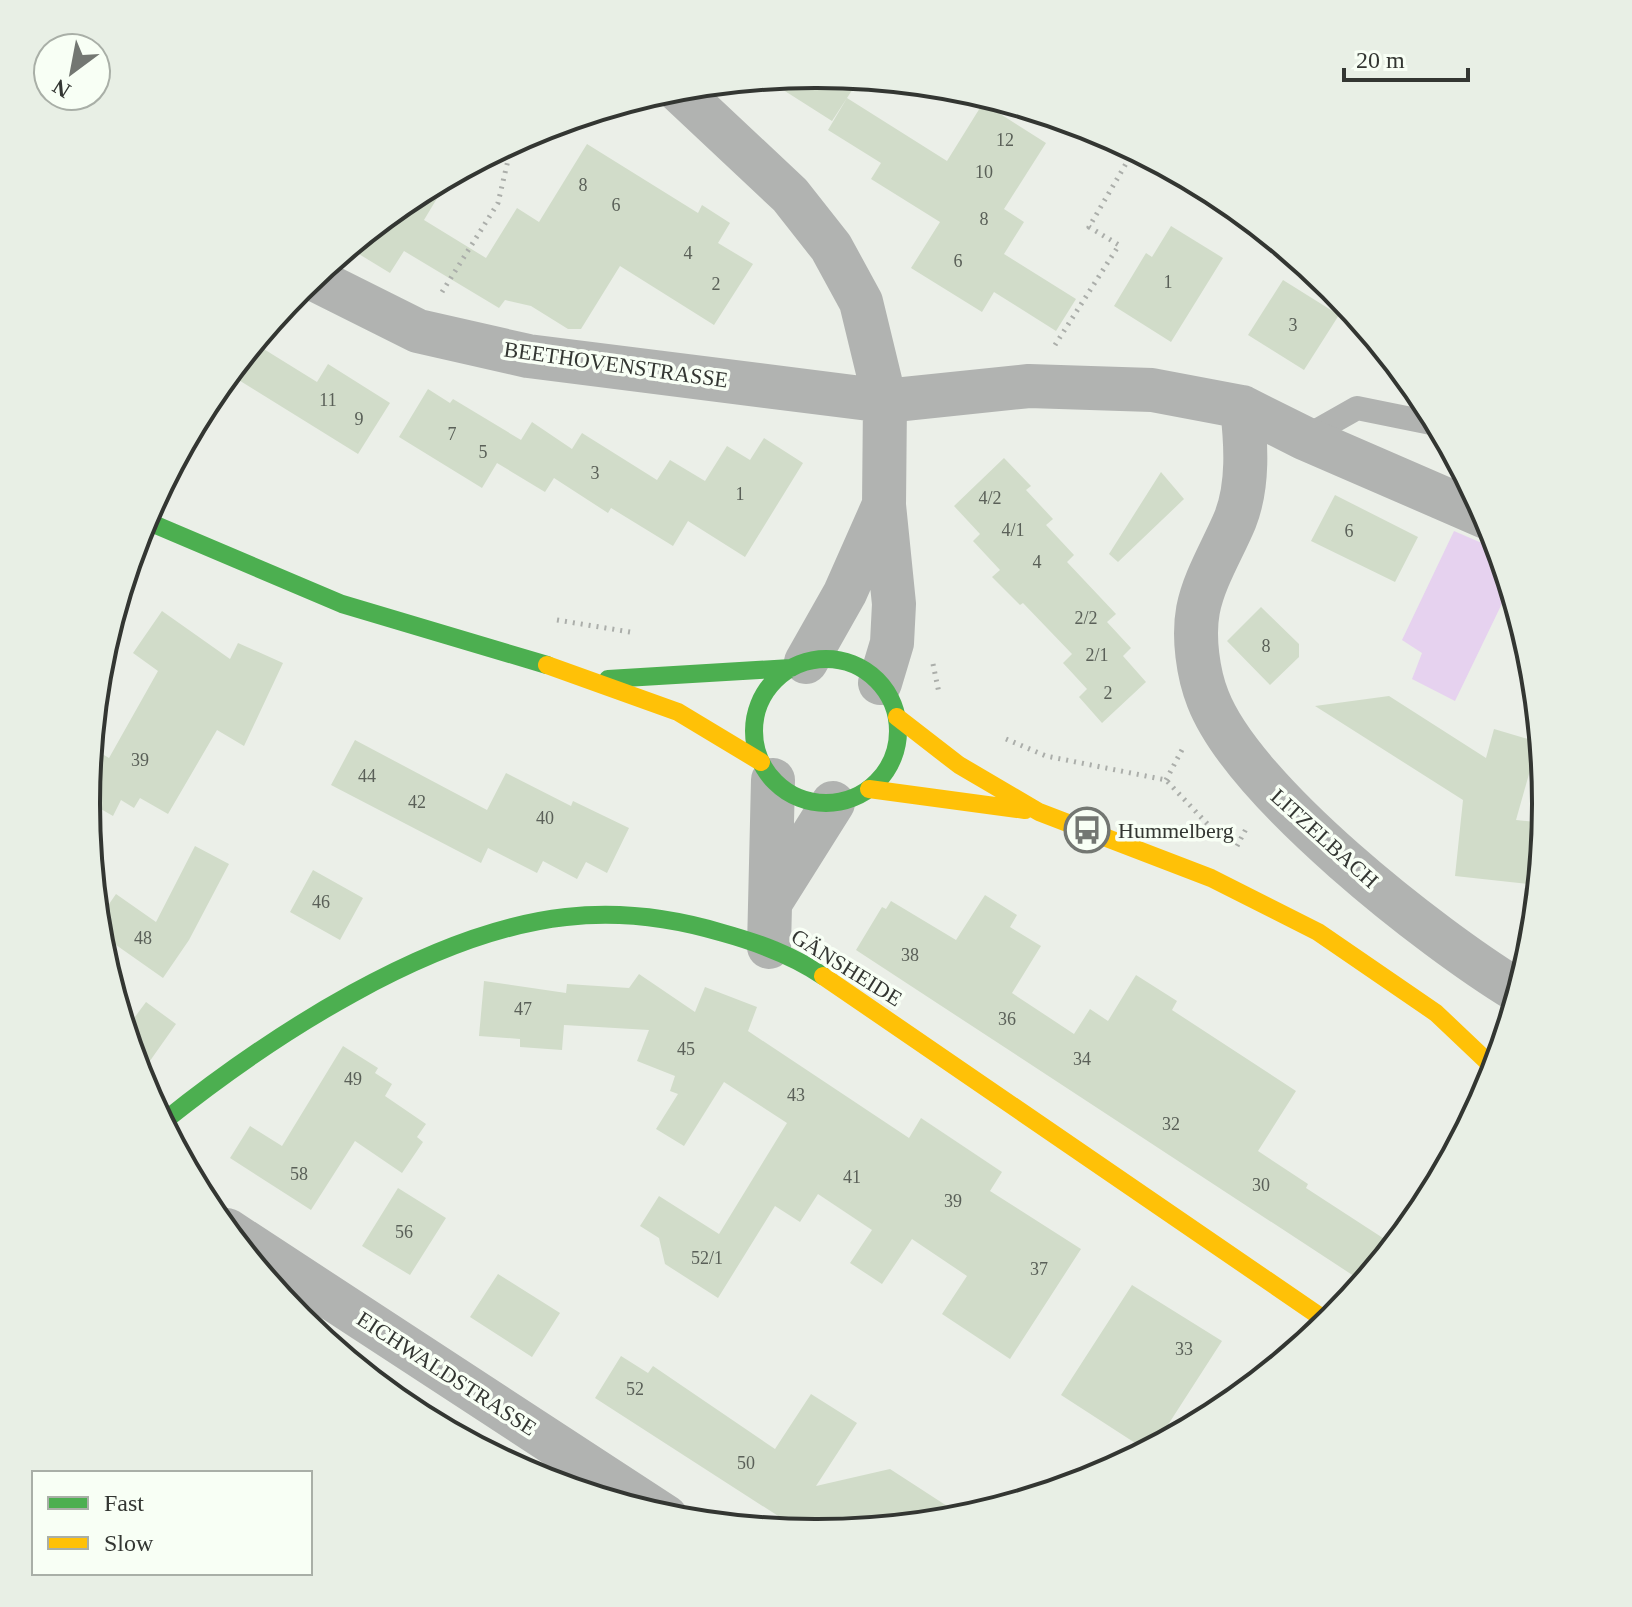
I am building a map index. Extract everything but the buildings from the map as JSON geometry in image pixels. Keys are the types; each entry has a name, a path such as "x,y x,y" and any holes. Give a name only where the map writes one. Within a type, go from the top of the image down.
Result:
{"street":[{"path":"689,100 790,195 831,247 861,302 885,401 884,505 894,604 888,700 894,758 884,775 851,796 772,900"},
{"name":"BEETHOVENSTRASSE","path":"325,284 418,331 528,356 885,401 1029,386 1152,390 1242,407 1304,438 1468,509"},
{"name":"LITZELBACH","path":"1242,407 1247,454 1236,516 1198,610 1197,653 1208,700 1234,742 1285,807 1433,932 1508,984"},
{"path":"769,947 772,900 767,771 754,741 755,719 761,699 774,681 798,665 845,593 884,505"},
{"path":"157,526 280,579 409,627 602,679 701,722 800,799 851,796 1039,812"},
{"path":"602,679 798,665 826,659 846,661 865,670 888,700 959,765 1039,812 1211,878 1318,932 1436,1013 1484,1059"},
{"name":"GÄNSHEIDE","path":"172,1116 274,1043 389,975 526,924 565,917 678,920 769,947 799,960 1317,1314"},
{"name":"EICHWALDSTRASSE","path":"257,1249 633,1495"}],"lane":[{"path":"1304,438 1357,408 1420,421"}],"path":[{"path":"418,331 498,203 509,158"},
{"path":"1029,386 1119,245 1089,227 1128,160"},
{"path":"549,619 633,633"},
{"path":"931,649 938,692 949,701"},
{"path":"994,734 1046,756 1166,780 1234,852"}],"shaded area":[{"path":"1454,531 1482,543 1502,603 1455,701 1412,679 1422,653 1402,640"}],"traffic: fast":[{"path":"157,526 342,604 547,665"},
{"path":"826,659 854,665 877,680 892,703 898,731 892,759 877,782 854,797 826,803 798,797 775,782 760,759 754,731 760,703 775,680 798,665 826,659"},
{"path":"608,679 791,668"},
{"path":"172,1115 251,1056 353,993 460,943 514,927 586,915 625,915 665,920 762,945 823,976"}],"traffic: slow":[{"path":"547,665 678,712 761,762"},
{"path":"897,717 959,765 1039,812 1211,878 1318,932 1436,1013 1484,1059"},
{"path":"869,789 1025,810"},
{"path":"823,976 1317,1314"}],"place":[{"name":"Hummelberg","path":"1087,830"}]}
